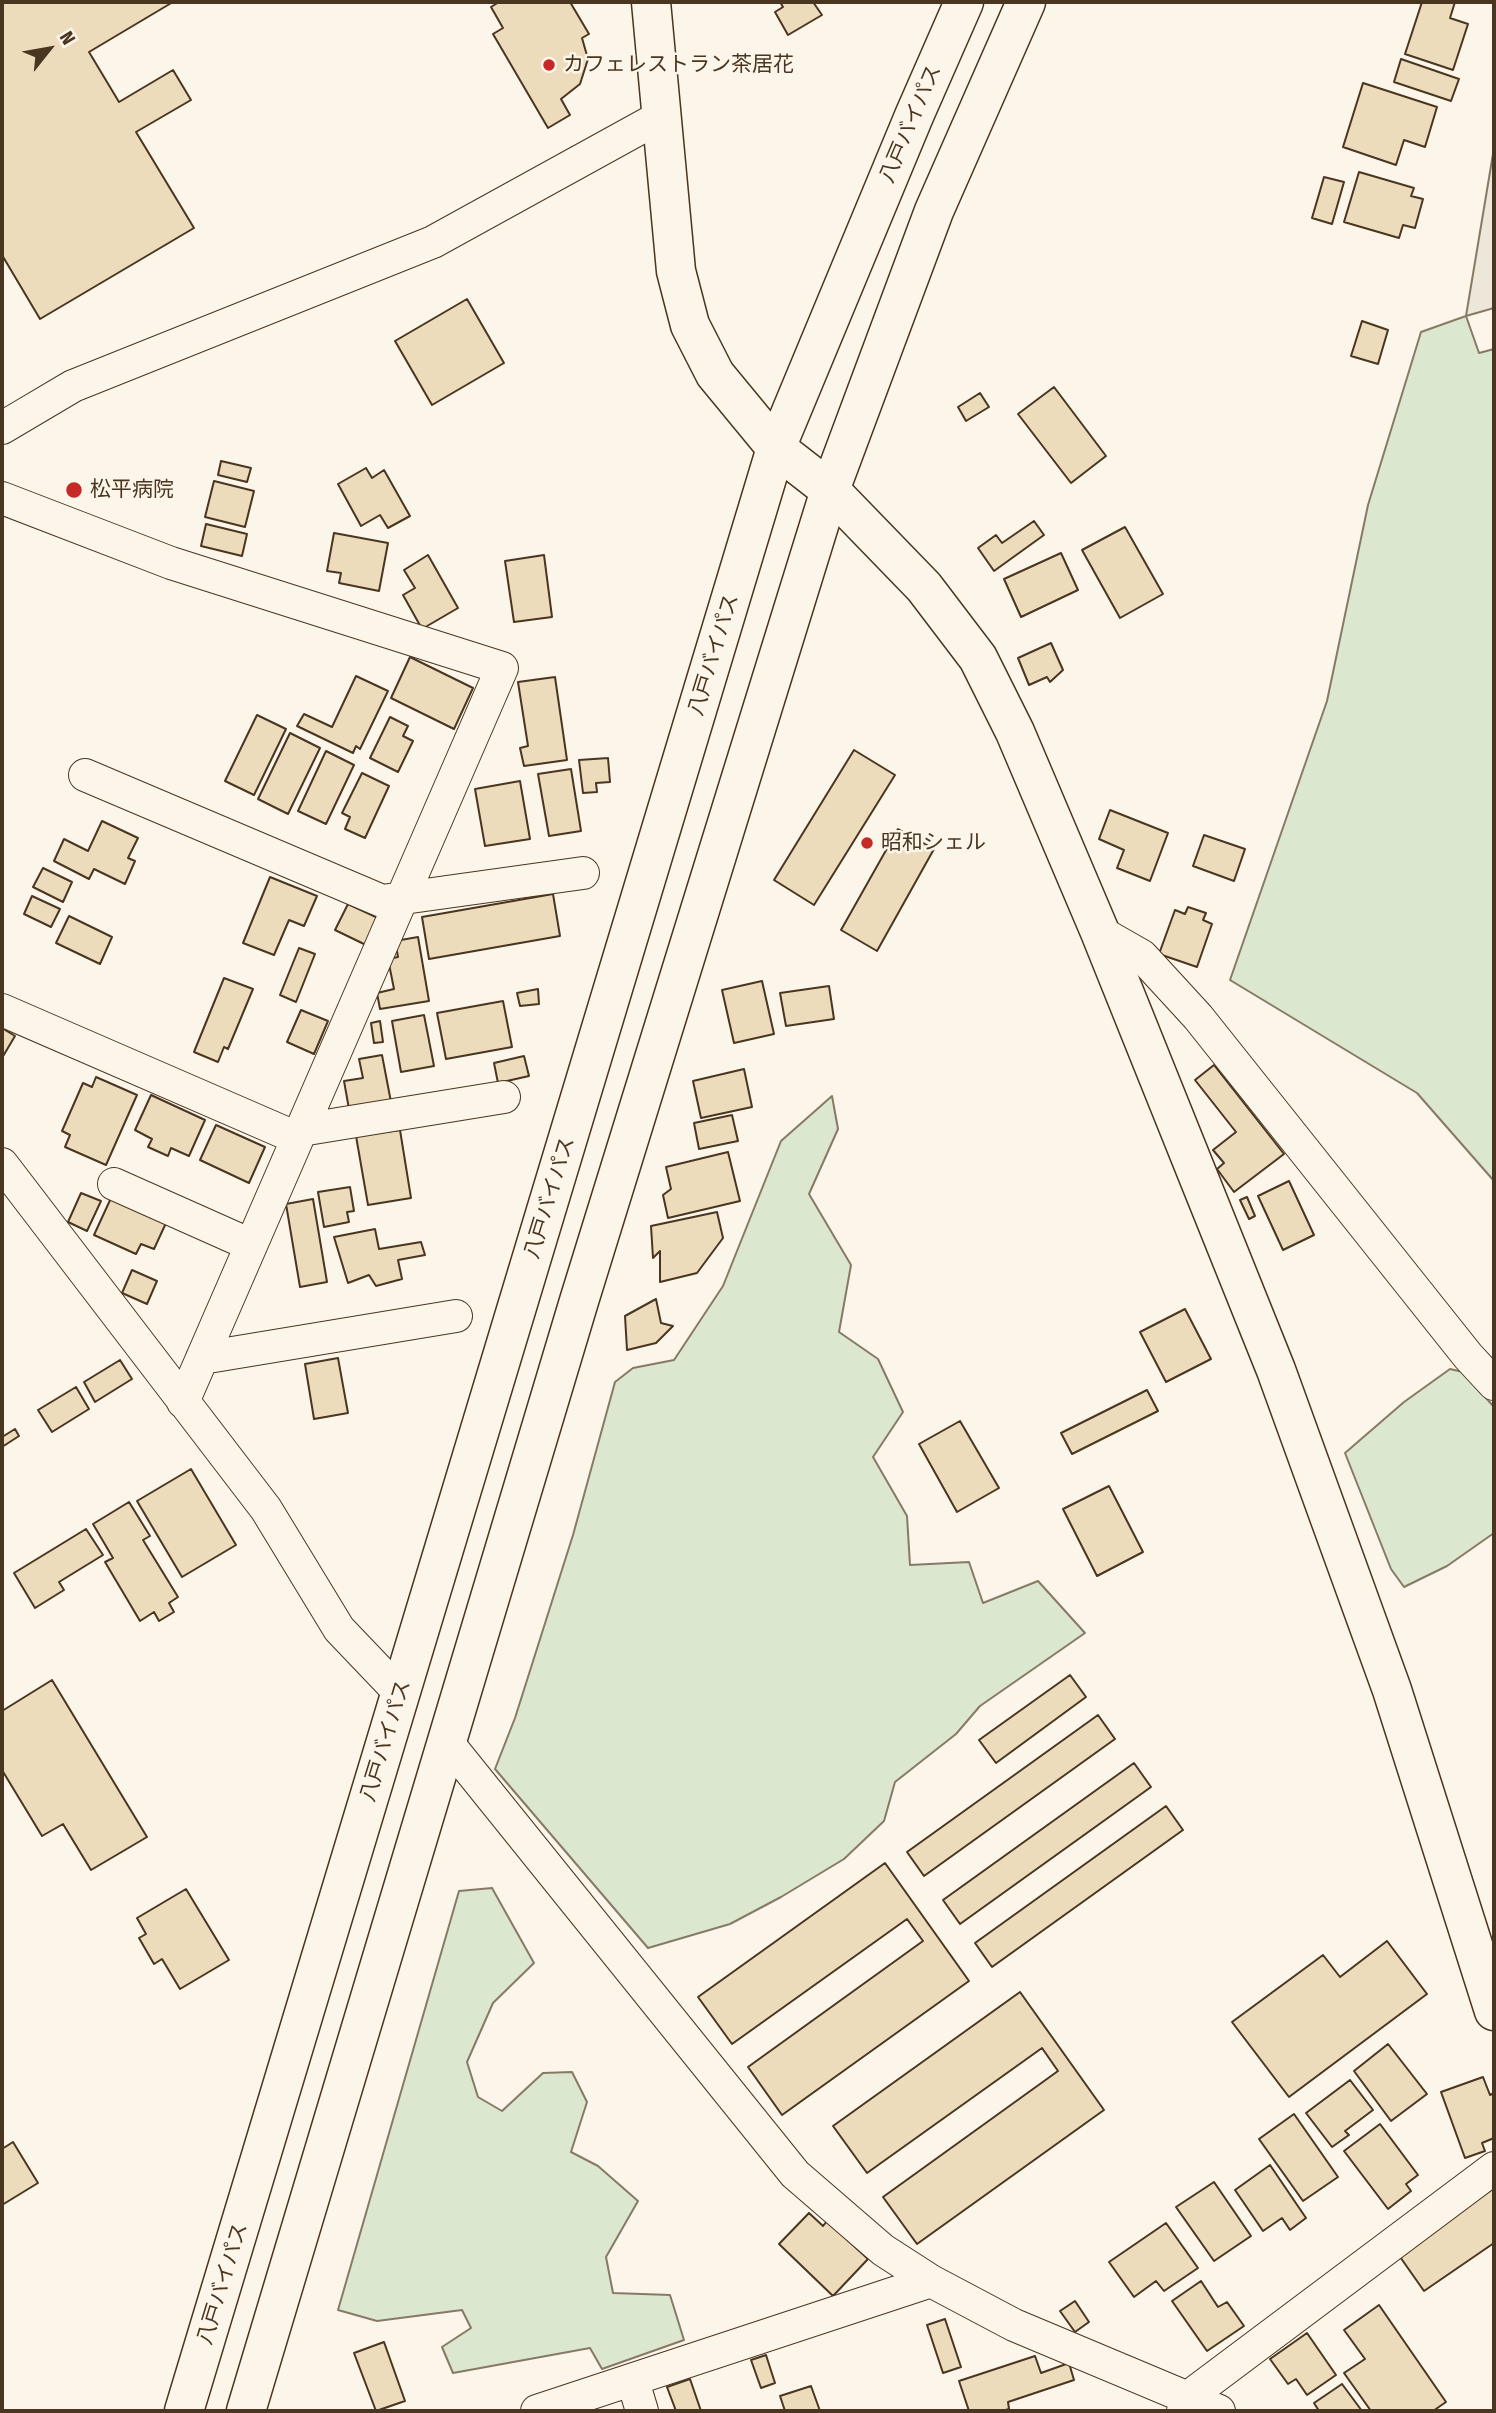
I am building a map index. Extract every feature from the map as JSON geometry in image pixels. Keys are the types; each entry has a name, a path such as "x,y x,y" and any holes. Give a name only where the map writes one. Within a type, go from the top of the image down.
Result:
{"main road":[{"path":"651,2 676,271 690,325 715,374 776,448 830,490 924,587 978,658 1014,732 1100,932 1280,1383 1392,1690 1494,2011"},
{"name":"八戸バイパス","path":"184,2411 776,448 964,2"},
{"path":"246,2411 579,1301 830,490 934,211 1026,2"}],"street":[{"path":"2,428 72,386 433,242 660,117"},
{"path":"2,498 171,563 502,668 183,1402"},
{"path":"85,775 382,901 583,873"},
{"path":"1100,932 1142,956 1198,1017 1494,1384"},
{"path":"2,1010 299,1134 504,1097"},
{"path":"2,1164 266,1509 339,1629 401,1694"},
{"path":"114,1184 251,1245"},
{"path":"202,1357 456,1316"},
{"path":"447,1742 795,2174 883,2250 931,2281 1014,2325 1185,2405 1219,2411"},
{"path":"1185,2405 1494,2168"},
{"path":"537,2411 931,2281"},
{"path":"633,2381 642,2411"}],"green space":[{"path":"1466,316 1479,353 1494,349 1494,1181 1417,1093 1230,980 1327,701 1368,505 1421,332"},
{"path":"832,1096 838,1129 809,1194 851,1265 839,1332 878,1359 903,1412 873,1457 907,1516 910,1565 969,1562 983,1603 1038,1581 1085,1633 980,1706 956,1734 895,1782 884,1821 844,1859 730,1924 648,1948 495,1769 515,1718 573,1535 615,1382 633,1368 674,1360 723,1286 781,1141"},
{"path":"1450,1369 1463,1372 1494,1407 1494,1533 1447,1566 1404,1587 1391,1569 1345,1453 1404,1402"},
{"path":"492,1888 534,1963 493,2003 467,2062 478,2097 502,2111 543,2073 572,2072 587,2102 571,2152 598,2166 638,2201 606,2257 613,2293 670,2295 684,2340 602,2369 590,2348 453,2373 442,2347 471,2328 462,2310 377,2321 338,2310 459,1891"}],"shaded area":[{"path":"1494,148 1494,308 1466,316"}],"building":[{"path":"2,2 173,2 89,52 119,102 173,70 191,100 136,132 194,228 40,319 2,255"},
{"name":"カフェレストラン茶居花","path":"499,2 570,2 589,34 582,38 588,59 580,84 561,99 570,115 548,128 493,34 503,28 491,7"},
{"path":"780,2 813,2 822,15 788,35 775,12 783,7"},
{"path":"1422,2 1455,2 1450,18 1468,24 1453,70 1405,54"},
{"path":"1401,59 1459,79 1451,101 1394,82"},
{"path":"1363,83 1437,107 1425,147 1404,140 1396,165 1343,147"},
{"path":"1359,172 1414,188 1411,196 1423,199 1415,228 1403,225 1399,238 1344,222"},
{"path":"1324,177 1344,182 1332,224 1312,218"},
{"path":"467,299 504,363 432,405 395,341"},
{"path":"1362,321 1388,330 1378,364 1351,356"},
{"path":"1054,387 1106,456 1071,483 1018,414"},
{"path":"980,393 989,407 966,421 958,407"},
{"path":"221,461 251,468 247,482 218,475"},
{"path":"366,468 372,478 384,470 410,516 388,528 380,515 361,526 338,484"},
{"path":"214,481 254,491 245,527 205,517"},
{"path":"1034,521 1044,535 994,571 978,548 996,535 1002,543"},
{"path":"206,524 247,534 242,556 201,546"},
{"path":"1125,527 1163,594 1120,618 1082,550"},
{"path":"334,533 388,543 379,591 339,583 341,573 327,571"},
{"path":"1061,553 1078,590 1021,617 1004,579"},
{"path":"428,555 458,608 422,629 403,595 415,588 404,570"},
{"path":"544,555 552,617 514,622 505,561"},
{"path":"1051,643 1063,670 1050,682 1047,677 1029,685 1018,658"},
{"path":"410,657 473,688 454,729 391,698"},
{"path":"356,676 388,691 360,749 356,746 353,753 297,726 304,714 332,727"},
{"path":"555,677 567,760 524,766 520,748 528,746 518,682"},
{"path":"257,715 286,729 254,795 225,781"},
{"path":"390,717 408,726 403,736 413,741 398,772 370,758"},
{"path":"290,733 320,748 288,814 258,799"},
{"path":"854,750 895,775 814,905 774,880"},
{"path":"326,751 354,765 326,824 298,811"},
{"path":"608,758 610,782 596,783 597,792 583,793 579,760"},
{"path":"571,769 581,831 549,836 538,774"},
{"path":"362,773 389,786 365,838 345,829 350,817 342,813"},
{"path":"520,781 530,839 485,846 475,789"},
{"path":"1110,810 1168,833 1150,881 1117,868 1124,850 1099,839"},
{"path":"102,821 138,838 128,858 135,861 125,884 94,869 89,879 54,861 64,839 88,851"},
{"path":"898,829 934,849 877,951 841,930"},
{"path":"1204,835 1245,849 1234,881 1193,866"},
{"path":"43,868 72,882 63,902 33,887"},
{"path":"270,877 317,896 304,926 289,920 274,955 243,943"},
{"path":"553,894 560,936 429,959 422,917"},
{"path":"32,896 60,909 51,927 24,914"},
{"path":"348,904 378,918 366,945 335,930"},
{"path":"1188,907 1206,913 1203,920 1212,924 1197,967 1159,954 1175,910 1185,914"},
{"path":"69,916 112,937 100,964 56,943"},
{"path":"418,937 429,1001 380,1009 377,993 394,989 388,959 398,957 395,941"},
{"path":"299,948 315,954 296,1002 280,995"},
{"path":"224,978 253,989 228,1049 224,1047 218,1062 194,1052"},
{"path":"762,981 774,1034 734,1043 722,990"},
{"path":"829,986 834,1019 786,1026 780,993"},
{"path":"538,989 539,1004 520,1006 517,993"},
{"path":"503,1001 512,1047 446,1059 437,1013"},
{"path":"301,1010 328,1021 314,1054 287,1042"},
{"path":"424,1015 434,1066 401,1072 392,1021"},
{"path":"380,1021 383,1042 374,1043 371,1023"},
{"path":"2,1028 15,1036 2,1058"},
{"path":"382,1055 391,1102 349,1109 344,1081 363,1078 359,1059"},
{"path":"524,1056 529,1076 498,1083 494,1063"},
{"path":"1214,1065 1284,1154 1234,1192 1217,1169 1224,1163 1213,1150 1236,1132 1195,1080"},
{"path":"744,1069 752,1107 701,1118 693,1081"},
{"path":"96,1077 137,1095 106,1165 65,1147 70,1135 62,1131 83,1083 92,1087"},
{"path":"151,1095 205,1120 189,1156 171,1148 168,1156 148,1147 152,1139 135,1130"},
{"path":"732,1115 738,1141 699,1149 694,1123"},
{"path":"216,1125 265,1147 249,1183 200,1160"},
{"path":"400,1130 411,1198 368,1205 356,1136"},
{"path":"728,1152 740,1201 668,1218 663,1195 671,1189 666,1167"},
{"path":"1289,1181 1314,1235 1283,1250 1258,1196"},
{"path":"350,1187 354,1211 347,1212 349,1222 324,1227 318,1192"},
{"path":"81,1193 101,1201 87,1231 68,1222"},
{"path":"1247,1197 1255,1216 1249,1219 1240,1200"},
{"path":"111,1198 166,1223 154,1249 141,1244 136,1254 94,1235"},
{"path":"313,1199 327,1282 300,1287 286,1204"},
{"path":"717,1212 723,1238 697,1273 660,1282 660,1251 653,1258 651,1226"},
{"path":"375,1229 379,1249 421,1242 425,1255 398,1260 402,1279 376,1286 369,1275 348,1283 334,1237"},
{"path":"132,1270 157,1281 147,1304 122,1293"},
{"path":"656,1299 661,1323 673,1326 656,1343 627,1350 625,1316"},
{"path":"1185,1309 1211,1359 1166,1382 1140,1332"},
{"path":"338,1358 348,1413 314,1419 305,1364"},
{"path":"120,1360 132,1379 95,1402 84,1382"},
{"path":"76,1387 89,1409 52,1432 38,1410"},
{"path":"1147,1390 1158,1411 1072,1454 1061,1433"},
{"path":"960,1421 999,1488 957,1512 919,1444"},
{"path":"15,1429 19,1436 2,1447 2,1437"},
{"path":"191,1469 236,1545 182,1577 137,1501"},
{"path":"1109,1486 1143,1552 1097,1576 1063,1509"},
{"path":"129,1502 150,1536 143,1540 178,1597 169,1603 174,1612 159,1621 154,1612 140,1621 105,1562 113,1558 93,1524"},
{"path":"86,1529 103,1555 59,1582 64,1590 35,1608 14,1573"},
{"path":"1070,1675 1086,1697 996,1763 979,1740"},
{"path":"52,1680 147,1837 91,1870 63,1824 42,1836 2,1770 2,1711"},
{"path":"1098,1715 1115,1739 924,1876 907,1852"},
{"path":"1134,1763 1151,1787 960,1924 943,1900"},
{"path":"1166,1806 1183,1830 992,1967 975,1943"},
{"path":"885,1863 969,1981 782,2115 748,2067 923,1941 907,1919 732,2044 698,1997"},
{"path":"186,1889 229,1960 180,1989 162,1959 154,1964 139,1938 146,1934 137,1918"},
{"path":"1387,1941 1427,1994 1289,2097 1232,2022 1323,1955 1340,1977"},
{"path":"1020,1992 1104,2110 917,2244 883,2197 1058,2071 1042,2048 867,2173 833,2126"},
{"path":"1388,2044 1427,2094 1391,2121 1354,2071"},
{"path":"1483,2077 1490,2095 1494,2093 1494,2138 1482,2143 1485,2151 1465,2158 1441,2092"},
{"path":"1350,2080 1373,2110 1345,2131 1349,2135 1332,2147 1306,2113"},
{"path":"1294,2114 1338,2177 1303,2201 1259,2139"},
{"path":"1380,2124 1418,2175 1406,2184 1411,2191 1388,2209 1344,2151"},
{"path":"13,2142 38,2183 2,2205 2,2149"},
{"path":"1270,2165 1306,2218 1290,2230 1282,2218 1263,2231 1235,2190"},
{"path":"1214,2182 1251,2236 1214,2261 1176,2207"},
{"path":"1494,2188 1494,2243 1424,2291 1398,2254"},
{"path":"809,2213 823,2226 827,2221 868,2259 833,2296 779,2244"},
{"path":"1166,2223 1198,2268 1164,2291 1156,2281 1134,2297 1109,2262"},
{"path":"1201,2281 1218,2307 1227,2302 1244,2326 1207,2351 1172,2301"},
{"path":"1075,2301 1089,2322 1075,2332 1060,2311"},
{"path":"1379,2305 1446,2402 1433,2411 1371,2411 1344,2373 1365,2359 1344,2330"},
{"path":"945,2319 961,2367 943,2373 927,2325"},
{"path":"1307,2333 1336,2375 1307,2395 1296,2379 1288,2384 1270,2359"},
{"path":"384,2342 405,2401 376,2411 354,2353"},
{"path":"766,2355 775,2383 761,2388 751,2360"},
{"path":"1035,2356 1041,2373 1069,2363 1074,2380 1008,2402 1009,2409 969,2411 959,2381"},
{"path":"690,2379 701,2411 676,2411 667,2387"},
{"path":"1342,2384 1362,2411 1319,2411 1314,2403"},
{"path":"811,2386 820,2411 785,2411 780,2396"}],"place":[{"name":"カフェレストラン茶居花","path":"549,65"},
{"name":"松平病院","path":"74,490"},
{"name":"昭和シェル","path":"867,843"}]}
